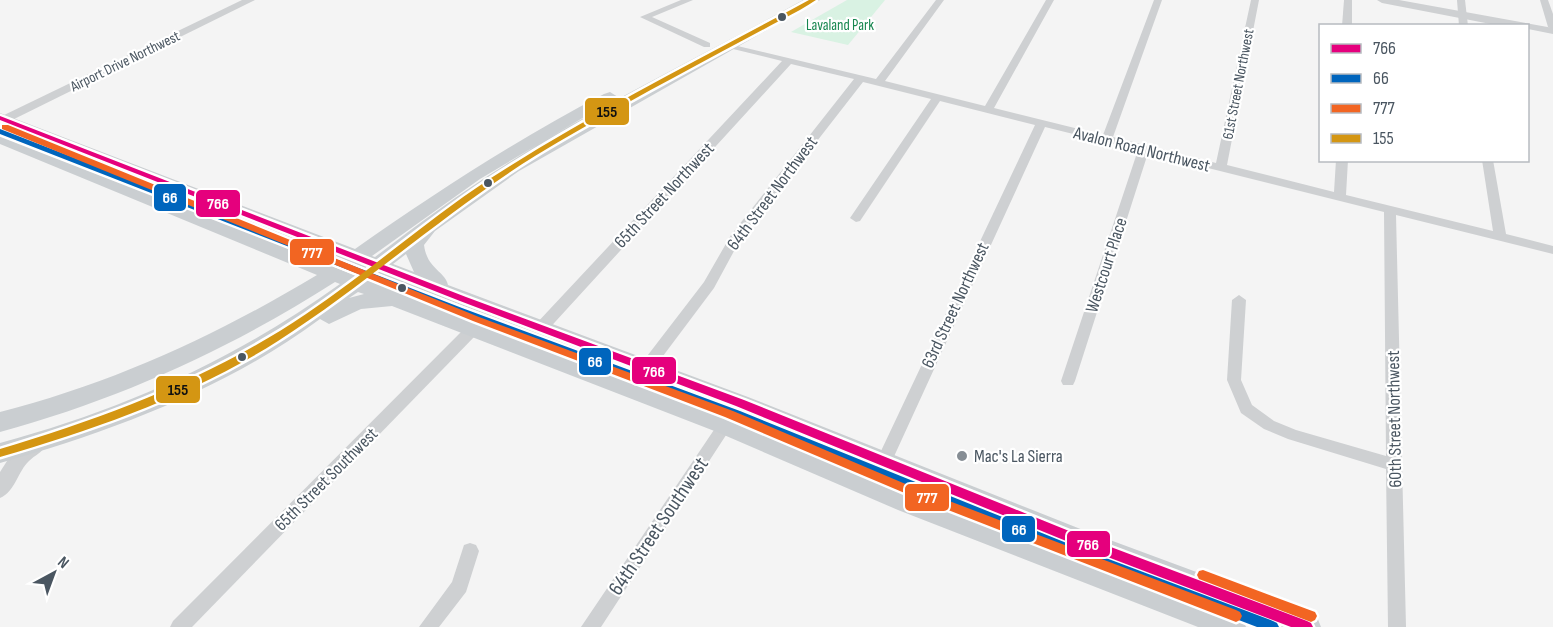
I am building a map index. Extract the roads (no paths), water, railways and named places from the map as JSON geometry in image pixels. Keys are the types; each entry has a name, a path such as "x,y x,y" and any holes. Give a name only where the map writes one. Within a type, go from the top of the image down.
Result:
{"main road":[{"path":"0,422 69,402 147,374 266,314 334,273 402,225 507,162 707,45 791,0"},
{"path":"201,380 263,345 355,282 507,162 674,77 813,0"},
{"path":"732,46 737,35 757,24 765,14"},
{"path":"674,77 677,69 704,54 707,45"},
{"path":"1,125 378,264 1307,627"},
{"path":"1,125 334,273 472,330 726,424 872,487 1232,627"},
{"path":"431,224 414,244 414,258 424,273 453,295"},
{"path":"323,243 373,236 402,225"},
{"path":"0,453 88,427 201,380 245,365 352,303 368,299 396,299"}],"street":[{"name":"Airport Drive Northwest","path":"1,125 250,0"},
{"path":"689,0 644,17 707,45"},
{"path":"878,83 940,0"},
{"path":"988,110 1050,0"},
{"path":"1107,140 1158,0"},
{"name":"61st Street Northwest","path":"1221,168 1255,0"},
{"path":"1347,24 1348,0"},
{"path":"1382,0 1464,20 1503,24"},
{"path":"1461,0 1464,20"},
{"path":"1529,26 1553,29 1544,0"},
{"name":"Avalon Road Northwest","path":"732,46 1553,250"},
{"name":"65th Street Northwest","path":"540,329 788,61"},
{"name":"64th Street Northwest","path":"646,368 709,285 735,238 860,79"},
{"path":"856,219 937,98"},
{"name":"63rd Street Northwest","path":"872,487 1041,124"},
{"name":"Westcourt Place","path":"1068,381 1144,149"},
{"path":"1340,197 1342,162"},
{"path":"1487,162 1500,237"},
{"name":"60th Street Northwest","path":"1390,210 1397,627"},
{"path":"1239,300 1234,380 1246,409 1269,425 1293,435 1395,465"},
{"name":"65th Street Southwest","path":"179,627 472,330"},
{"name":"64th Street Southwest","path":"590,627 726,424"},
{"path":"0,489 21,456 40,443"},
{"path":"428,627 460,586 470,551"}],"place":[{"name":"Mac's La Sierra","path":"962,456"}],"park label":[{"name":"Lavaland Park","path":"840,25"}]}
